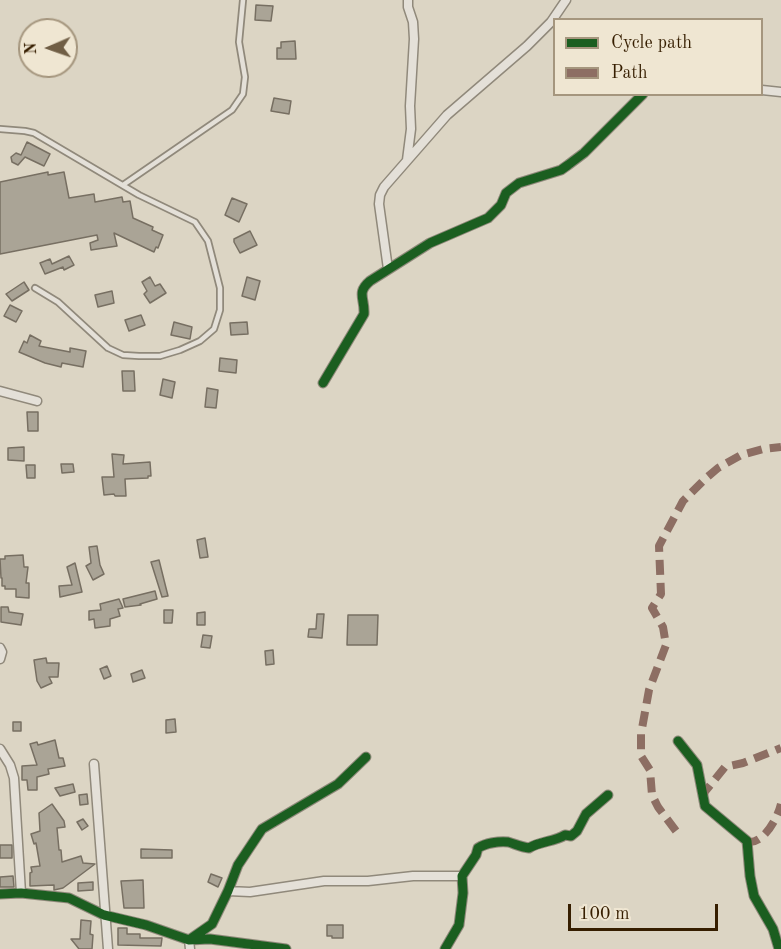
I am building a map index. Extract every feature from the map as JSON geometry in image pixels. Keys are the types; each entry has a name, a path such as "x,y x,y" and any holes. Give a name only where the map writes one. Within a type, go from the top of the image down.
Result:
{"street":[{"path":"407,161 411,129 414,39 408,0"},
{"path":"554,18 566,0"},
{"path":"388,269 379,204 384,187 447,115 527,46 553,19"},
{"path":"763,90 781,92"},
{"path":"323,383 364,314 361,294 363,286 430,243 488,218 501,205 506,193 519,183 561,170 584,153 641,96"},
{"path":"0,391 37,401"},
{"path":"0,648 2,652 0,659"},
{"path":"678,741 697,765 705,806 747,841 754,896 773,929 779,949"},
{"path":"0,749 10,765 14,778 21,893"},
{"path":"189,945 212,924 238,865 262,829 338,784 366,757"},
{"path":"94,764 108,949"},
{"path":"445,949 459,925 463,893 462,876 478,848 485,844 508,842 529,848 565,835 571,836 577,831 586,814 608,795"},
{"path":"228,891 250,892 324,881 462,876"},
{"path":"0,894 21,893 69,898 105,915 146,925 189,945 210,939 286,949"}],"lane":[{"path":"123,185 232,110 243,93 245,77 239,42 243,0"},
{"path":"0,129 34,133 139,195 195,222 208,241 215,264 220,288 220,309 214,329 200,341 160,356 123,355 108,348 58,302 35,288"}],"building":[{"path":"256,5 273,6 271,21 255,20"},
{"path":"295,41 296,59 277,59 277,48 281,48 281,42"},
{"path":"274,98 291,101 289,114 271,111"},
{"path":"27,142 50,154 44,166 25,157 18,165 12,162 11,157 16,153 21,155"},
{"path":"48,172 48,175 64,172 69,198 94,194 95,202 122,197 123,202 130,201 133,218 153,227 152,230 163,235 158,248 156,247 154,252 114,233 117,246 91,250 90,243 98,240 97,235 0,254 0,182"},
{"path":"232,198 247,204 239,222 225,215"},
{"path":"250,231 257,245 240,253 234,239"},
{"path":"69,256 74,265 64,270 63,267 45,274 40,263 50,259 52,264"},
{"path":"150,277 155,286 160,284 166,293 150,303 144,294 147,291 142,282"},
{"path":"247,277 260,281 255,300 242,296"},
{"path":"24,282 29,290 12,301 6,294"},
{"path":"112,291 114,303 98,307 95,295"},
{"path":"10,305 22,311 16,322 4,316"},
{"path":"141,315 145,325 129,331 125,320"},
{"path":"174,322 192,327 190,339 171,335"},
{"path":"247,322 248,334 231,335 230,323"},
{"path":"30,335 41,341 39,346 70,352 70,348 86,351 83,367 62,363 61,367 19,352 24,341 27,343"},
{"path":"220,358 237,360 236,373 219,371"},
{"path":"122,371 134,371 135,391 123,391"},
{"path":"163,379 175,382 172,398 160,395"},
{"path":"207,388 218,390 216,408 205,407"},
{"path":"27,412 38,412 38,431 28,431"},
{"path":"24,447 24,461 8,460 8,448"},
{"path":"112,454 124,455 123,464 150,462 151,476 125,479 126,496 104,495 102,477 114,477"},
{"path":"61,464 73,464 74,472 62,473"},
{"path":"26,465 35,465 35,478 27,478"},
{"path":"205,538 208,557 200,558 197,540"},
{"path":"97,546 104,574 93,580 86,566 91,563 89,547"},
{"path":"23,555 24,567 28,567 26,583 29,583 29,598 16,597 16,589 5,589 5,586 2,586 0,559 5,559 5,556"},
{"path":"159,560 168,596 162,597 151,562"},
{"path":"75,563 82,592 60,597 59,586 72,585 67,567"},
{"path":"155,591 157,599 141,605 125,607 123,599"},
{"path":"119,599 123,608 118,609 120,616 110,619 110,626 95,628 94,619 89,620 89,611 101,610 100,604"},
{"path":"1,607 8,607 9,612 23,614 21,625 1,622"},
{"path":"164,610 173,610 172,623 164,623"},
{"path":"205,612 205,625 197,625 197,613"},
{"path":"317,614 324,614 322,638 308,637 309,629 316,629"},
{"path":"348,615 378,615 377,645 347,645"},
{"path":"203,635 212,636 210,648 201,647"},
{"path":"273,650 274,664 266,665 265,651"},
{"path":"46,658 47,663 59,663 58,677 49,677 52,683 41,688 37,681 34,660"},
{"path":"107,666 111,676 104,679 100,669"},
{"path":"142,670 145,678 133,682 131,674"},
{"path":"175,719 176,732 166,733 166,720"},
{"path":"13,722 21,722 21,731 13,731"},
{"path":"55,740 59,758 63,758 65,766 48,769 49,774 37,777 37,790 28,790 27,780 22,780 22,766 37,765 30,744 37,742 38,745"},
{"path":"73,784 75,792 60,796 55,788"},
{"path":"87,794 88,804 80,805 79,795"},
{"path":"52,804 64,821 65,827 57,828 62,862 81,856 83,863 95,864 63,888 54,890 54,885 30,886 31,867 40,866 36,843 34,844 31,834 40,831 39,813"},
{"path":"83,819 88,826 82,830 77,822"},
{"path":"0,845 12,845 12,858 0,858"},
{"path":"141,849 172,850 172,858 141,858"},
{"path":"211,874 222,878 218,887 208,882"},
{"path":"13,876 14,887 0,887 0,877"},
{"path":"143,880 144,908 124,908 121,881"},
{"path":"93,882 93,890 78,891 78,883"},
{"path":"81,920 91,921 92,949 79,949 71,939 80,939"},
{"path":"327,925 343,925 343,938 327,936"},
{"path":"118,928 127,928 127,934 140,934 140,938 162,938 161,946 118,945"}],"marked path":[{"path":"676,831 652,795 650,770 641,756 641,734 649,690 666,645 663,627 652,608 661,594 659,546 683,501 718,468 741,455 781,447"},
{"path":"705,797 703,794 725,767 743,763 781,748"},
{"path":"746,839 748,842 754,841 765,834 777,816 781,804"}],"cycle path":[{"path":"323,383 364,314 362,292 370,281 430,243 488,218 501,205 506,193 519,183 561,170 584,153 641,96"},
{"path":"678,741 697,765 705,806 747,841 754,896 773,929 779,949"},
{"path":"189,940 212,924 238,865 262,829 338,784 366,757"},
{"path":"445,949 459,925 463,893 462,876 478,848 497,842 508,842 529,848 565,835 571,836 577,831 586,814 608,795"},
{"path":"0,894 21,893 69,898 104,915 146,925 189,940 210,939 286,949"}]}
